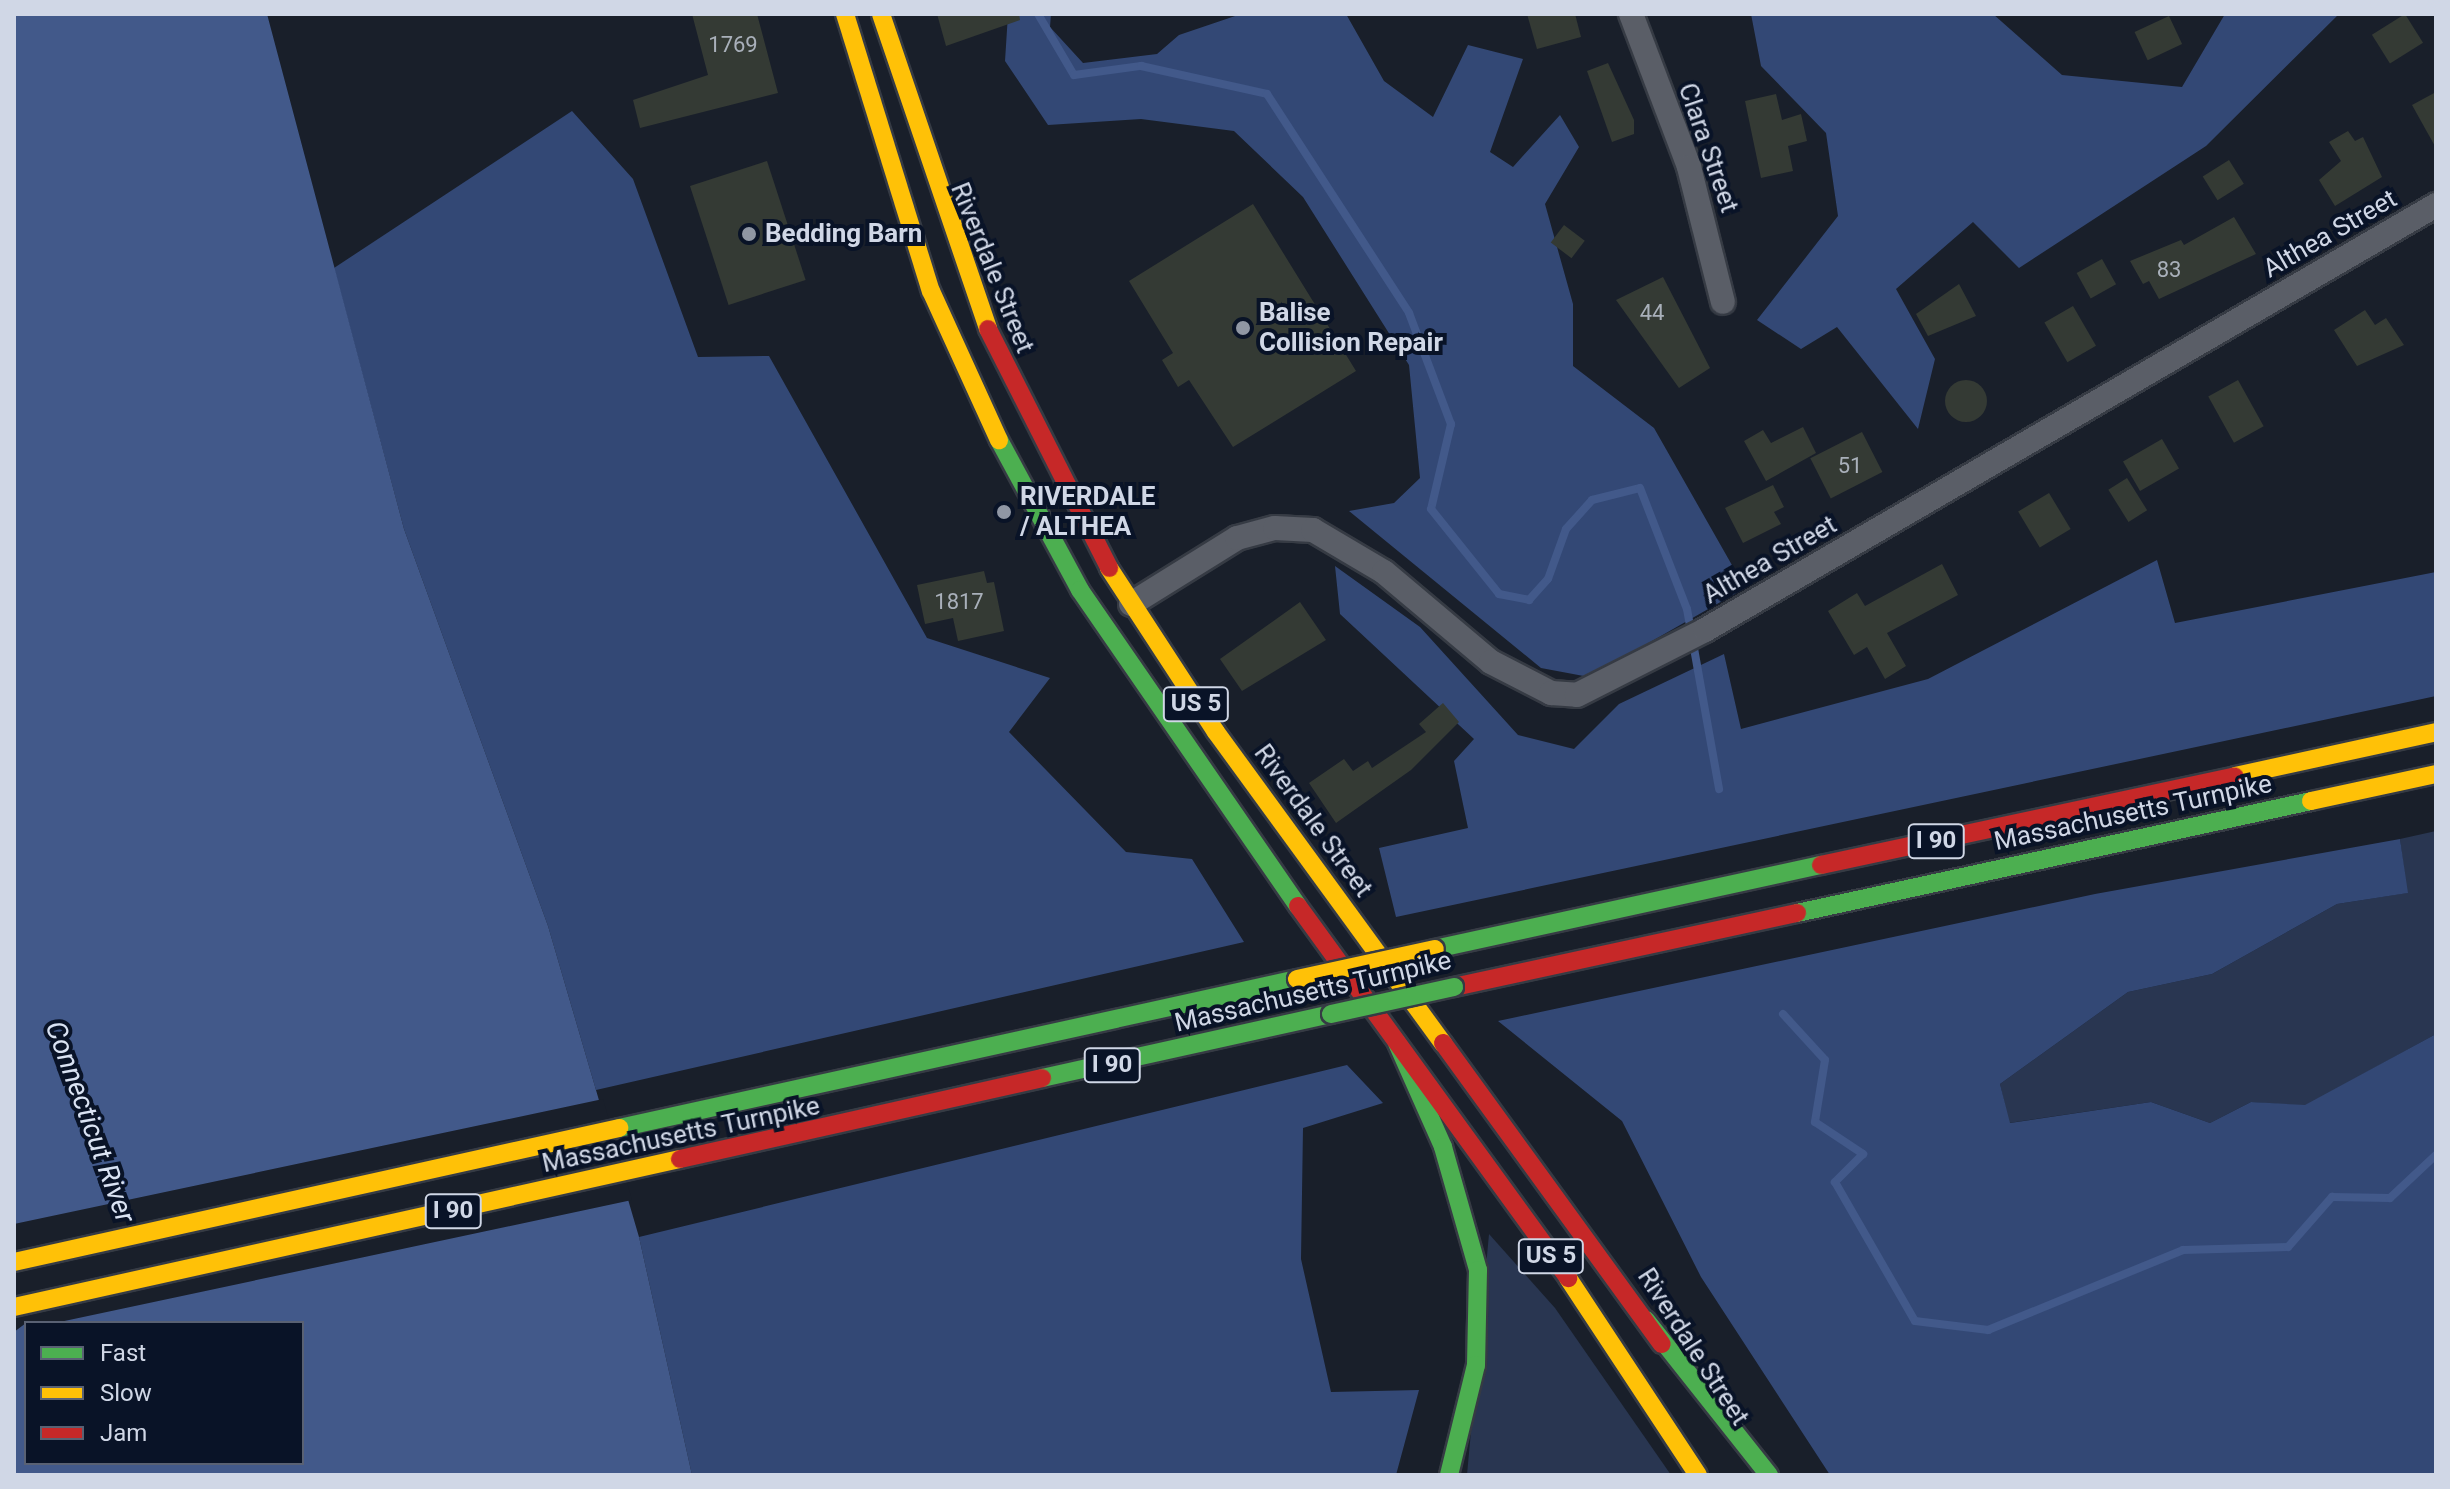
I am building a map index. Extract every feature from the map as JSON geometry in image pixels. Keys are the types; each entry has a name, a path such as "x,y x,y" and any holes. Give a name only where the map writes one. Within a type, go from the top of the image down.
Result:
{"main road":[{"name":"US 5","path":"845,14 931,291 1012,468 1126,662 1397,1043 1698,1475"},
{"name":"Riverdale Street","path":"881,14 971,294 1032,427 1131,604 1216,732 1646,1320 1744,1475"},
{"name":"Massachusetts Turnpike","path":"14,1262 2436,732"},
{"name":"Massachusetts Turnpike","path":"14,1307 892,1115 1331,1014 2436,774"},
{"path":"1397,1043 1462,1200 1478,1270 1476,1365 1449,1475"},
{"path":"1646,1320 1769,1475"}],"street":[{"name":"Clara Street","path":"1631,14 1689,167 1723,302"},
{"name":"Althea Street","path":"1131,604 1237,538 1301,528 1344,544 1491,662 1551,693 1601,687 1705,630 2436,205"}],"shaded area":[{"path":"1008,14 1051,14 1050,27 1083,63 1157,54 1179,35 1241,14 1346,14 1384,81 1433,117 1468,45 1523,59 1490,152 1513,167 1560,115 1579,147 1545,204 1573,304 1573,366 1654,428 1745,588 1589,677 1541,668 1349,511 1394,503 1420,478 1409,365 1303,197 1234,131 1141,119 1048,125 1005,61"},
{"path":"1751,14 1993,14 2062,75 2182,87 2225,14 2339,14 2206,146 2019,268 1973,222 1896,289 1935,359 1918,429 1837,327 1801,349 1757,320 1838,216 1826,133 1761,66"},
{"path":"572,111 633,179 698,357 769,356 927,638 1050,678 1009,732 1126,852 1192,859 1244,942 596,1090 548,926 404,529 334,268"},
{"path":"2157,560 2175,623 2436,572 2436,696 1396,917 1379,848 1468,828 1454,761 1474,739 1340,614 1335,566 1420,627 1518,735 1574,749 1619,704 1724,654 1741,729 1928,679"},
{"path":"2436,831 2436,1034 2305,1106 2251,1102 2210,1123 2151,1102 2009,1123 2000,1084 2128,992 2212,974 2337,904 2407,893 2400,839"},
{"path":"2400,839 2408,893 2337,904 2212,974 2128,992 2000,1084 2010,1123 2151,1102 2210,1123 2251,1102 2305,1105 2436,1034 2436,1475 1830,1475 1701,1277 1622,1121 1498,1021 2095,894"},
{"path":"1347,1065 1383,1103 1303,1128 1301,1259 1331,1392 1419,1390 1396,1475 692,1475 639,1237"},
{"path":"1489,1234 1555,1308 1671,1475 1467,1475"}],"water":[{"name":"Connecticut River","path":"14,14 267,14 404,529 548,926 639,1237 692,1475 14,1475"}],"pier":[{"path":"603,1099 632,1200 64,1321 24,1321 14,1332 14,1224"}],"building":[{"path":"692,14 757,14 778,93 640,128 633,100 708,75"},
{"path":"937,14 1019,14 1020,20 946,46"},
{"path":"1527,14 1575,14 1581,37 1537,49"},
{"path":"2405,14 2423,43 2390,64 2372,35"},
{"path":"2169,16 2182,44 2148,60 2135,32"},
{"path":"1608,63 1634,120 1634,134 1612,142 1587,71"},
{"path":"2436,92 2436,148 2412,105"},
{"path":"1776,94 1782,120 1801,114 1807,141 1788,146 1793,171 1761,178 1745,101"},
{"path":"2348,131 2355,141 2363,137 2382,177 2335,206 2319,180 2341,161 2329,142"},
{"path":"2229,160 2244,184 2218,200 2203,176"},
{"path":"767,161 806,280 729,305 690,186"},
{"path":"1253,204 1356,371 1233,447 1189,380 1178,387 1162,360 1173,353 1129,281"},
{"path":"2234,217 2256,254 2159,299 2149,281 2143,284 2130,261 2181,240 2184,245"},
{"path":"1564,225 1585,241 1572,258 1551,243"},
{"path":"2102,259 2116,284 2091,298 2077,273"},
{"path":"1663,277 1710,368 1679,388 1616,300"},
{"path":"1959,284 1976,316 1928,336 1916,314"},
{"path":"2073,306 2096,346 2067,362 2044,322"},
{"path":"2365,310 2375,325 2386,318 2404,345 2357,366 2334,330"},
{"path":"1966,380 1981,386 1987,401 1981,416 1966,422 1951,416 1945,401 1951,386"},
{"path":"2238,380 2264,426 2234,443 2208,396"},
{"path":"1803,427 1816,453 1766,481 1744,441 1763,430 1771,443"},
{"path":"1862,432 1882,472 1831,498 1810,458"},
{"path":"2162,439 2179,468 2140,491 2123,462"},
{"path":"2127,478 2147,510 2128,522 2108,490"},
{"path":"1773,485 1784,507 1774,512 1781,524 1743,543 1725,508"},
{"path":"2049,493 2071,529 2040,548 2018,512"},
{"path":"1942,564 1958,595 1887,633 1906,666 1885,679 1867,647 1854,655 1828,611 1857,593 1865,606"},
{"path":"984,571 987,583 994,582 1004,631 958,641 953,618 925,624 917,585"},
{"path":"1300,602 1326,640 1242,691 1220,659"},
{"path":"1443,703 1459,722 1411,770 1336,823 1309,783 1344,759 1353,771 1368,761 1372,768 1426,732 1419,724"}],"waterway":[{"path":"1038,14 1074,75 1141,66 1267,94 1409,313 1451,424 1431,509 1499,594 1529,600 1548,579 1566,529 1592,500 1640,488 1687,609 1719,789"},
{"path":"1783,1014 1825,1060 1815,1122 1863,1154 1835,1182 1915,1321 1988,1330 2183,1250 2288,1247 2332,1197 2390,1198 2436,1155"}],"traffic: fast":[{"path":"999,440 1080,590 1298,906"},
{"path":"1797,913 2311,801"},
{"path":"1435,949 1821,865"},
{"path":"619,1128 1297,979"},
{"path":"1331,1014 1454,987"},
{"path":"1042,1078 1331,1014"},
{"path":"1397,1043 1443,1147 1478,1270 1476,1365 1449,1475"},
{"path":"1646,1320 1769,1475"}],"traffic: slow":[{"path":"845,14 931,291 999,440"},
{"path":"881,14 988,329"},
{"path":"1109,568 1216,732 1443,1043"},
{"path":"2235,776 2436,732"},
{"path":"2311,801 2436,774"},
{"path":"1297,979 1435,949"},
{"path":"14,1262 619,1128"},
{"path":"14,1307 680,1159"},
{"path":"1568,1278 1698,1475"}],"traffic: jam":[{"path":"988,329 1109,568"},
{"path":"1821,865 2235,776"},
{"path":"1298,906 1568,1278"},
{"path":"1454,987 1797,913"},
{"path":"1443,1043 1662,1344"},
{"path":"680,1159 1042,1078"}],"place":[{"name":"Bedding Barn","path":"749,234"},
{"name":"Balise Collision Repair","path":"1243,328"},
{"name":"RIVERDALE / ALTHEA","path":"1004,512"}]}
